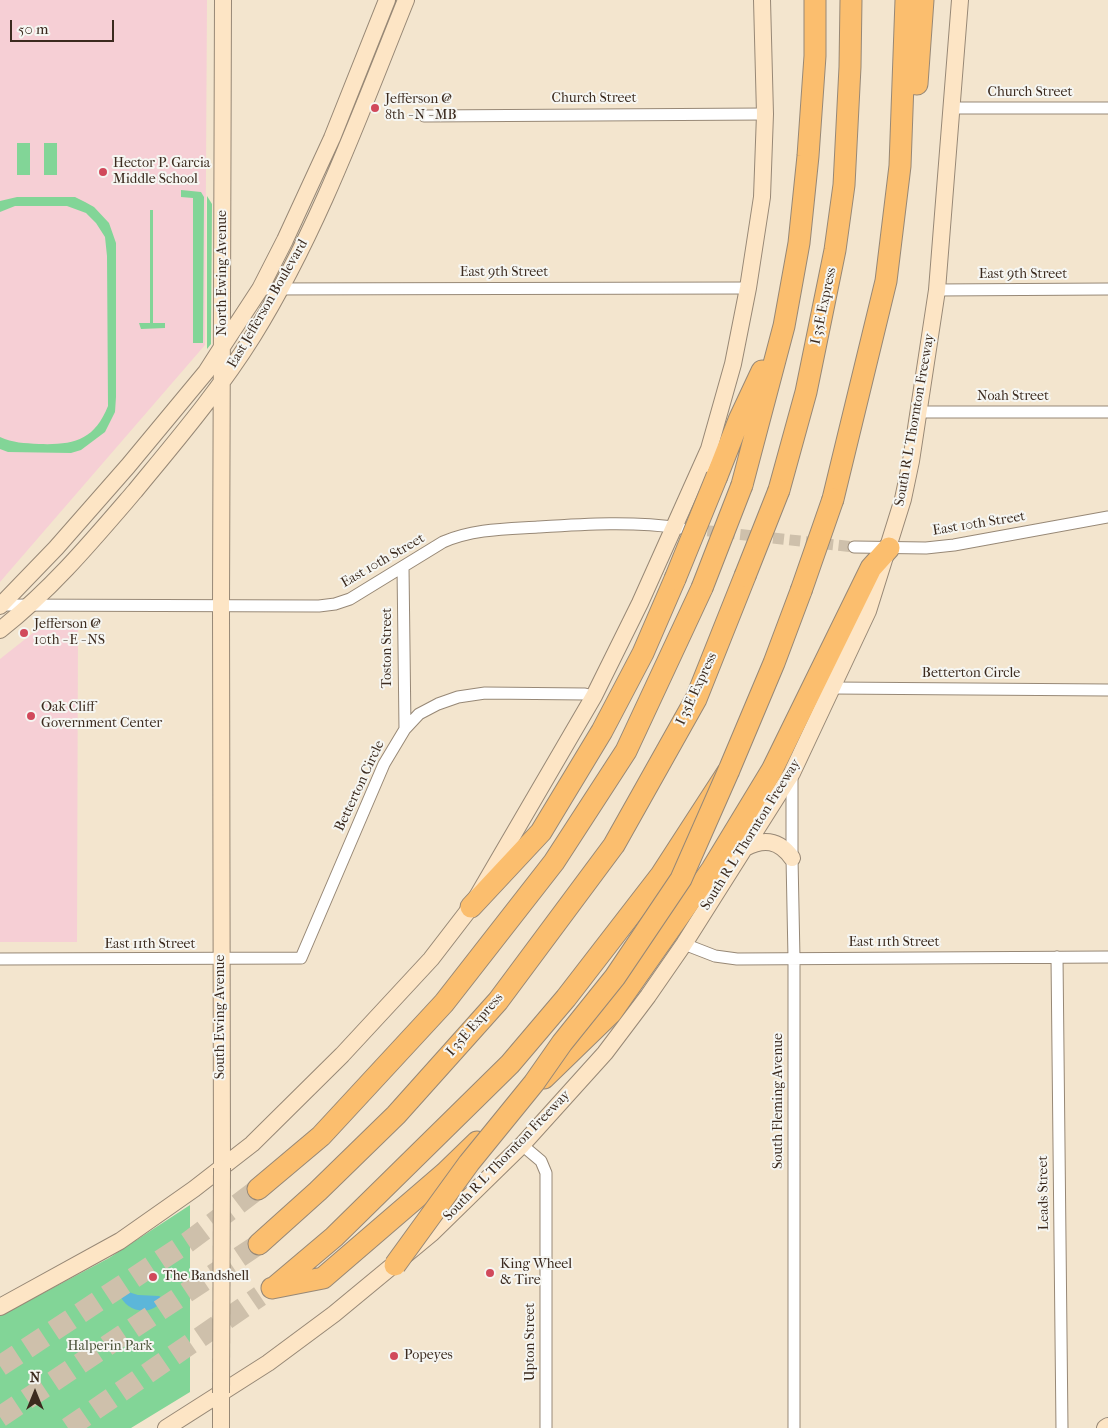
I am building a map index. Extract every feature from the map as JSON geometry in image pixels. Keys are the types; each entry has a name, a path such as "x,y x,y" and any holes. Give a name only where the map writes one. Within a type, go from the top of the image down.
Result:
{"highway":[{"path":"258,1189 321,1136 444,1003 554,862 626,751 702,588 742,485 784,326 799,243 808,156 814,56 815,0"},
{"name":"I 35E Express","path":"259,1244 318,1191 396,1115 492,1008 614,845 696,699 778,490 806,392 835,250 844,185 850,67 851,0"},
{"path":"886,281 900,166 906,0"},
{"path":"395,1265 469,1163 534,1083 562,1043 615,977 681,879 774,663 833,499 912,177 923,0"},
{"path":"471,907 541,832 602,732 643,653 739,420 784,326"},
{"path":"729,770 661,875 566,998 510,1064 334,1237 266,1292 323,1278 445,1173 611,1013 712,869 772,770 871,568 889,548"}],"main road":[{"name":"North Ewing Avenue","path":"221,606 223,0"},
{"name":"East Jefferson Boulevard","path":"0,606 56,548 128,466 206,372 260,288 285,240 344,107 387,0"},
{"name":"East Jefferson Boulevard","path":"0,630 31,606 87,548 222,383 253,336 314,224 406,0"},
{"path":"0,1307 120,1241 222,1168 252,1144 342,1055 431,959 471,907 594,696 640,603 681,528 709,449 732,364 748,288 762,197 765,114 762,0"},
{"path":"953,0 959,21"},
{"name":"South R L Thornton Freeway","path":"166,1428 268,1363 334,1314 432,1233 522,1145 605,1052 648,996 684,944 792,773 868,610 903,499 919,412 937,290 960,0"},
{"path":"344,107 360,113"},
{"path":"128,466 145,478"},
{"name":"South Ewing Avenue","path":"221,606 221,1428"},
{"path":"745,848 756,842 772,842 786,850 792,858"}],"street":[{"name":"Church Street","path":"952,108 1108,108"},
{"name":"Church Street","path":"424,116 765,114"},
{"name":"East 9th Street","path":"260,288 748,288"},
{"name":"East 9th Street","path":"937,290 1108,289"},
{"name":"Noah Street","path":"919,412 1108,412"},
{"name":"East 10th Street","path":"854,547 926,548 954,545 1108,518"},
{"name":"East 10th Street","path":"0,606 319,606 335,604 350,599 443,542 458,536 483,531 604,522 681,528"},
{"name":"Toston Street","path":"403,567 405,729"},
{"name":"Betterton Circle","path":"833,688 1108,690"},
{"name":"Betterton Circle","path":"301,958 384,764 393,746 419,714 438,704 458,697 485,693 585,694 594,696"},
{"name":"South Fleming Avenue","path":"792,773 794,1428"},
{"name":"East 11th Street","path":"684,944 715,956 737,959 1108,957"},
{"name":"Leads Street","path":"1057,957 1062,1428"},
{"name":"East 11th Street","path":"0,960 301,958"},
{"name":"Upton Street","path":"522,1145 541,1161 546,1173 546,1428"}],"shaded area":[{"name":"Hector P. Garcia Middle School","path":"0,0 207,0 205,345 0,582"},
{"path":"78,625 77,942 0,942 0,659 38,629"}],"green space":[{"path":"17,143 30,143 30,175 17,175"},
{"path":"44,143 57,143 57,175 44,175"},
{"path":"181,190 201,192 204,197 203,343 193,343 193,198 181,197"},
{"path":"207,196 212,204 211,344 207,349"},
{"path":"17,197 75,197 94,207 109,223 116,243 115,412 105,432 81,450 71,453 8,452 0,449 0,437 14,442 28,443 51,444 72,442 89,434 102,418 108,406 107,256 105,237 96,223 86,213 67,206 15,206 0,212 0,201"},
{"path":"150,210 153,210 153,323 165,323 165,328 141,329 139,323 150,323"},
{"name":"Halperin Park","path":"190,1205 190,1392 131,1428 0,1428 0,1316 109,1258"}],"water":[{"path":"122,1290 138,1295 159,1296 163,1299 152,1309 139,1310 127,1305 119,1293"}],"tunnel":[{"path":"691,529 854,547"},
{"path":"0,1366 188,1242 258,1189"},
{"path":"0,1417 259,1244"},
{"path":"68,1428 260,1296"}],"place":[{"name":"Jefferson @ 8th - N - MB","path":"375,108"},
{"name":"Hector P. Garcia Middle School","path":"103,172"},
{"name":"Jefferson @ 10th - E - NS","path":"24,633"},
{"name":"Oak Cliff Government Center","path":"31,716"},
{"name":"King Wheel & Tire","path":"490,1273"},
{"name":"The Bandshell","path":"153,1277"},
{"name":"Popeyes","path":"394,1356"}]}
